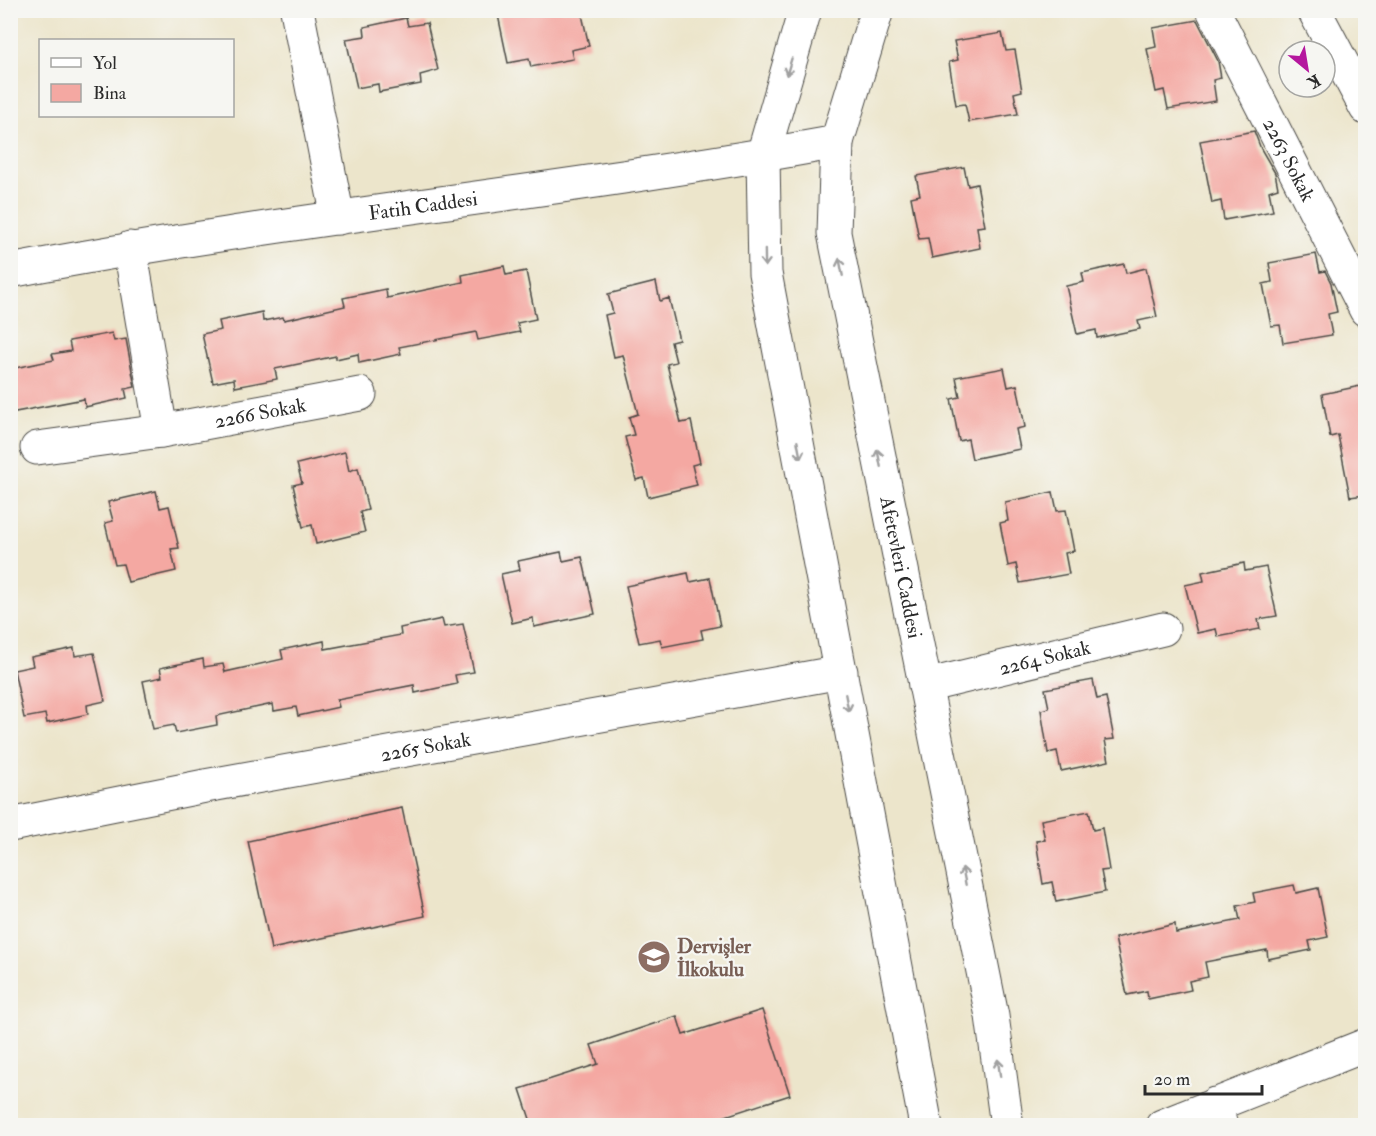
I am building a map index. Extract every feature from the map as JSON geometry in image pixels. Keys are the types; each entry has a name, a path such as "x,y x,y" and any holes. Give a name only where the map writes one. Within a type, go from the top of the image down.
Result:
{"street":[{"path":"297,10 338,218"},
{"path":"806,10 764,155 765,273 926,1125"},
{"name":"Afetevleri Caddesi","path":"877,10 837,142 834,233 992,1016 1007,1125"},
{"name":"2263 Sokak","path":"1213,10 1365,310"},
{"path":"1314,10 1365,108"},
{"name":"Fatih Caddesi","path":"10,271 130,248 764,155 837,142"},
{"path":"130,248 161,431"},
{"name":"2266 Sokak","path":"37,448 161,431 360,394"},
{"name":"2264 Sokak","path":"925,686 1163,629"},
{"name":"2265 Sokak","path":"10,825 205,786 841,672"},
{"path":"1162,1125 1218,1115 1365,1045"}],"building":[{"path":"521,10 581,10 589,46 571,50 573,59 531,67 529,59 508,63 498,15"},
{"path":"406,18 408,26 427,23 438,70 420,75 421,84 379,92 378,84 357,88 346,39 365,36 364,27"},
{"path":"1197,20 1218,61 1221,78 1213,80 1216,101 1168,109 1164,90 1156,92 1147,49 1156,47 1153,28"},
{"path":"1002,33 1006,51 1015,50 1022,91 1014,93 1018,114 969,122 965,104 956,105 949,62 958,60 954,41"},
{"path":"1254,131 1275,173 1278,188 1269,191 1273,211 1224,220 1221,201 1212,203 1200,141"},
{"path":"964,167 968,186 977,184 985,226 977,227 980,248 932,258 928,238 919,239 911,197 920,195 916,176"},
{"path":"1316,254 1320,272 1325,271 1331,283 1337,312 1328,314 1332,335 1283,343 1280,325 1271,326 1263,284 1272,282 1269,263"},
{"path":"1124,264 1126,273 1146,268 1157,317 1138,321 1140,329 1097,338 1096,330 1077,334 1066,286 1084,282 1082,273"},
{"path":"504,266 506,275 526,271 536,319 517,323 520,332 478,340 476,332 399,347 401,354 359,363 358,354 336,359 336,356 275,369 277,379 235,387 234,379 213,383 202,334 221,330 219,321 262,312 263,321 283,317 284,320 345,306 343,298 386,289 387,298 463,282 462,275"},
{"path":"656,282 660,301 669,298 679,340 671,342 676,362 667,364 681,423 691,421 700,463 692,465 697,485 648,497 644,478 636,480 625,437 634,435 629,417 638,414 623,355 614,357 605,315 613,313 608,294"},
{"path":"112,333 114,341 126,339 135,387 125,389 127,398 85,407 84,399 10,413 10,369 54,360 52,354 71,351 69,341"},
{"path":"1004,368 1008,387 1017,385 1025,427 1016,429 1020,449 972,459 968,439 959,441 951,399 960,397 956,377"},
{"path":"1365,385 1365,495 1350,497 1338,435 1330,437 1322,394"},
{"path":"345,452 349,471 358,468 368,510 360,512 365,532 316,544 312,525 303,527 293,485 302,483 297,464"},
{"path":"156,491 160,508 169,506 179,548 171,549 176,571 128,582 123,564 115,565 105,523 113,521 108,502"},
{"path":"1053,492 1057,511 1066,510 1074,551 1065,553 1069,574 1020,583 1016,564 1008,566 1000,523 1008,521 1005,502"},
{"path":"561,552 563,561 582,557 595,614 534,627 533,618 512,623 501,574 520,570 518,561"},
{"path":"1244,563 1245,571 1266,567 1277,616 1258,619 1260,629 1218,637 1216,629 1197,633 1185,585 1204,581 1202,572"},
{"path":"688,573 690,582 710,578 720,626 701,630 703,639 662,647 660,639 639,643 626,586"},
{"path":"442,619 444,627 463,624 474,672 455,675 457,684 415,693 414,685 337,700 339,707 298,716 296,707 274,711 273,704 216,716 217,725 176,733 174,725 153,729 143,681 162,677 160,668 203,659 204,667 223,664 225,672 283,659 281,650 324,641 325,649 401,635 400,628"},
{"path":"74,648 75,656 94,653 105,701 87,705 88,714 47,723 45,714 24,718 14,670 33,666 31,657"},
{"path":"1093,680 1097,699 1106,697 1114,739 1105,740 1109,761 1061,771 1057,751 1048,753 1041,710 1049,708 1045,689"},
{"path":"402,808 425,916 271,949 248,841"},
{"path":"1089,811 1093,830 1102,828 1109,870 1101,871 1105,892 1056,902 1052,882 1043,884 1036,841 1045,840 1041,820"},
{"path":"1294,885 1296,893 1318,888 1328,937 1309,941 1311,950 1268,959 1267,950 1205,962 1208,977 1189,981 1191,990 1148,999 1147,991 1127,995 1115,938 1175,924 1176,933 1240,920 1237,906 1255,902 1253,893"},
{"path":"762,1010 790,1095 698,1125 532,1125 520,1089 598,1064 591,1045 677,1016 683,1035"}],"place":[{"name":"Dervişler İlkokulu","path":"654,957"}]}
